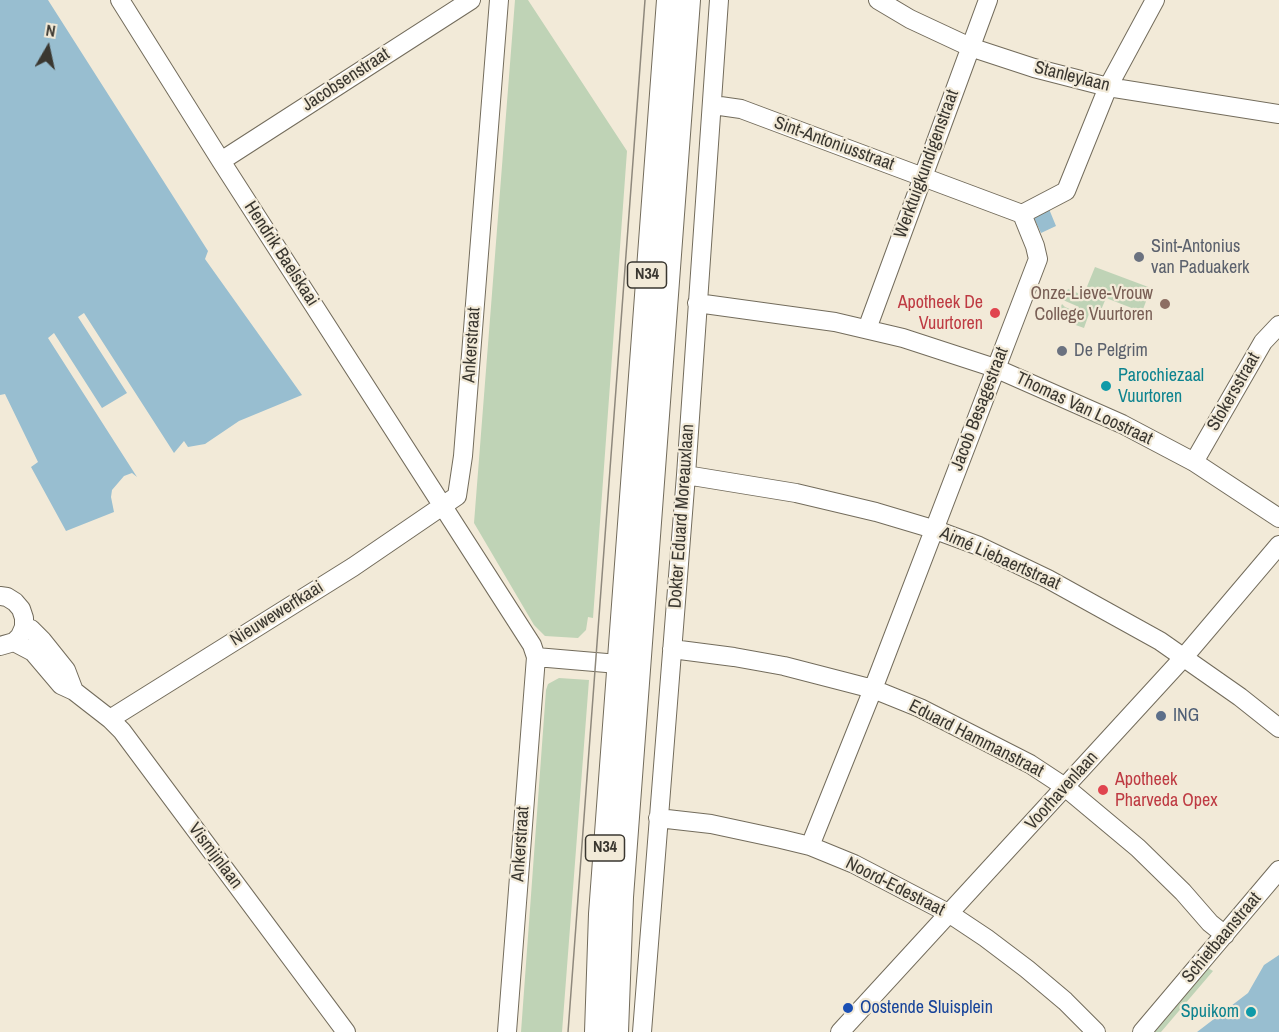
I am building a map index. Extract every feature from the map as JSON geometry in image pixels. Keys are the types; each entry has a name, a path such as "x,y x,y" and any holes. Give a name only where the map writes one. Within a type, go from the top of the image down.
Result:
{"main road":[{"name":"Dokter Eduard Moreauxlaan","path":"617,1032 629,665 668,0"},
{"name":"Dokter Eduard Moreauxlaan","path":"596,1032 600,914 629,665 689,0"}],"street":[{"name":"Hendrik Baelskaai","path":"120,0 443,507"},
{"name":"Jacobsenstraat","path":"221,161 471,0"},
{"name":"Ankerstraat","path":"443,507 457,496 463,456 499,0"},
{"name":"Dokter Eduard Moreauxlaan","path":"642,1032 686,475 720,0"},
{"name":"Stanleylaan","path":"878,0 910,19 970,47 1034,68 1108,87 1279,114"},
{"name":"Werktuigkundigenstraat","path":"867,329 988,0"},
{"path":"1022,214 1066,191 1108,87 1155,0"},
{"name":"Sint-Antoniusstraat","path":"713,105 741,109 1022,214"},
{"name":"Jacob Besagestraat","path":"810,846 873,689 1038,258 1022,214"},
{"name":"Thomas Van Loostraat","path":"697,303 799,315 867,329 903,338 995,368 1095,410 1194,462 1279,518"},
{"name":"Stokersstraat","path":"1194,462 1263,342 1279,325"},
{"name":"Aimé Liebaertstraat","path":"686,475 796,493 876,512 979,546 1110,612 1184,657 1279,728"},
{"path":"443,507 532,645 536,657 629,665"},
{"name":"Nieuwewerfkaai","path":"110,719 353,567 443,507"},
{"name":"Voorhavenlaan","path":"840,1032 1184,657 1279,545"},
{"path":"0,596 8,597 21,609 24,618 13,639"},
{"name":"Vismijnlaan","path":"13,639 31,629 66,670 74,691 122,731 346,1032"},
{"name":"Eduard Hammanstraat","path":"672,649 784,666 873,689 920,708 1030,764 1065,787 1138,848 1183,892 1210,923 1225,935"},
{"name":"Ankerstraat","path":"507,1032 536,657"},
{"name":"Noord-Edestraat","path":"658,818 711,824 810,846 854,864 950,914 1027,969 1065,1001 1096,1032"},
{"name":"Schietbaanstraat","path":"1142,1032 1279,870"}],"green space":[{"path":"515,0 528,0 627,151 593,618 588,617 586,630 578,638 545,636 534,625 474,523"},
{"path":"1095,267 1151,288 1142,312 1106,298 1099,315 1090,311 1084,328 1056,318 1062,304 1077,312 1079,307 1063,300 1068,289 1092,299 1094,293 1086,289"},
{"path":"559,678 589,680 562,1032 521,1032 546,690 548,684"},
{"path":"1208,968 1213,971 1161,1032 1154,1032"}],"water":[{"path":"0,0 48,0 208,251 205,259 302,395 239,421 205,444 188,447 184,441 174,453 84,313 78,317 127,393 102,408 54,333 48,338 137,477 132,473 124,476 112,490 114,512 66,531 31,467 38,462 5,394 0,395"},
{"path":"1049,209 1056,226 1041,233 1033,216"},
{"name":"Spuikom","path":"1279,955 1279,1032 1197,1032 1248,993 1264,965"}],"tram line":[{"path":"568,1032 645,0"}],"place":[{"name":"Sint-Antonius van Paduakerk","path":"1139,257"},
{"name":"Onze-Lieve-Vrouw College Vuurtoren","path":"1165,304"},
{"name":"Apotheek De Vuurtoren","path":"995,313"},
{"name":"De Pelgrim","path":"1062,351"},
{"name":"Parochiezaal Vuurtoren","path":"1106,386"},
{"name":"ING","path":"1161,716"},
{"name":"Apotheek Pharveda Opex","path":"1103,790"},
{"name":"Oostende Sluisplein","path":"848,1008"},
{"name":"Spuikom","path":"1251,1012"}]}
